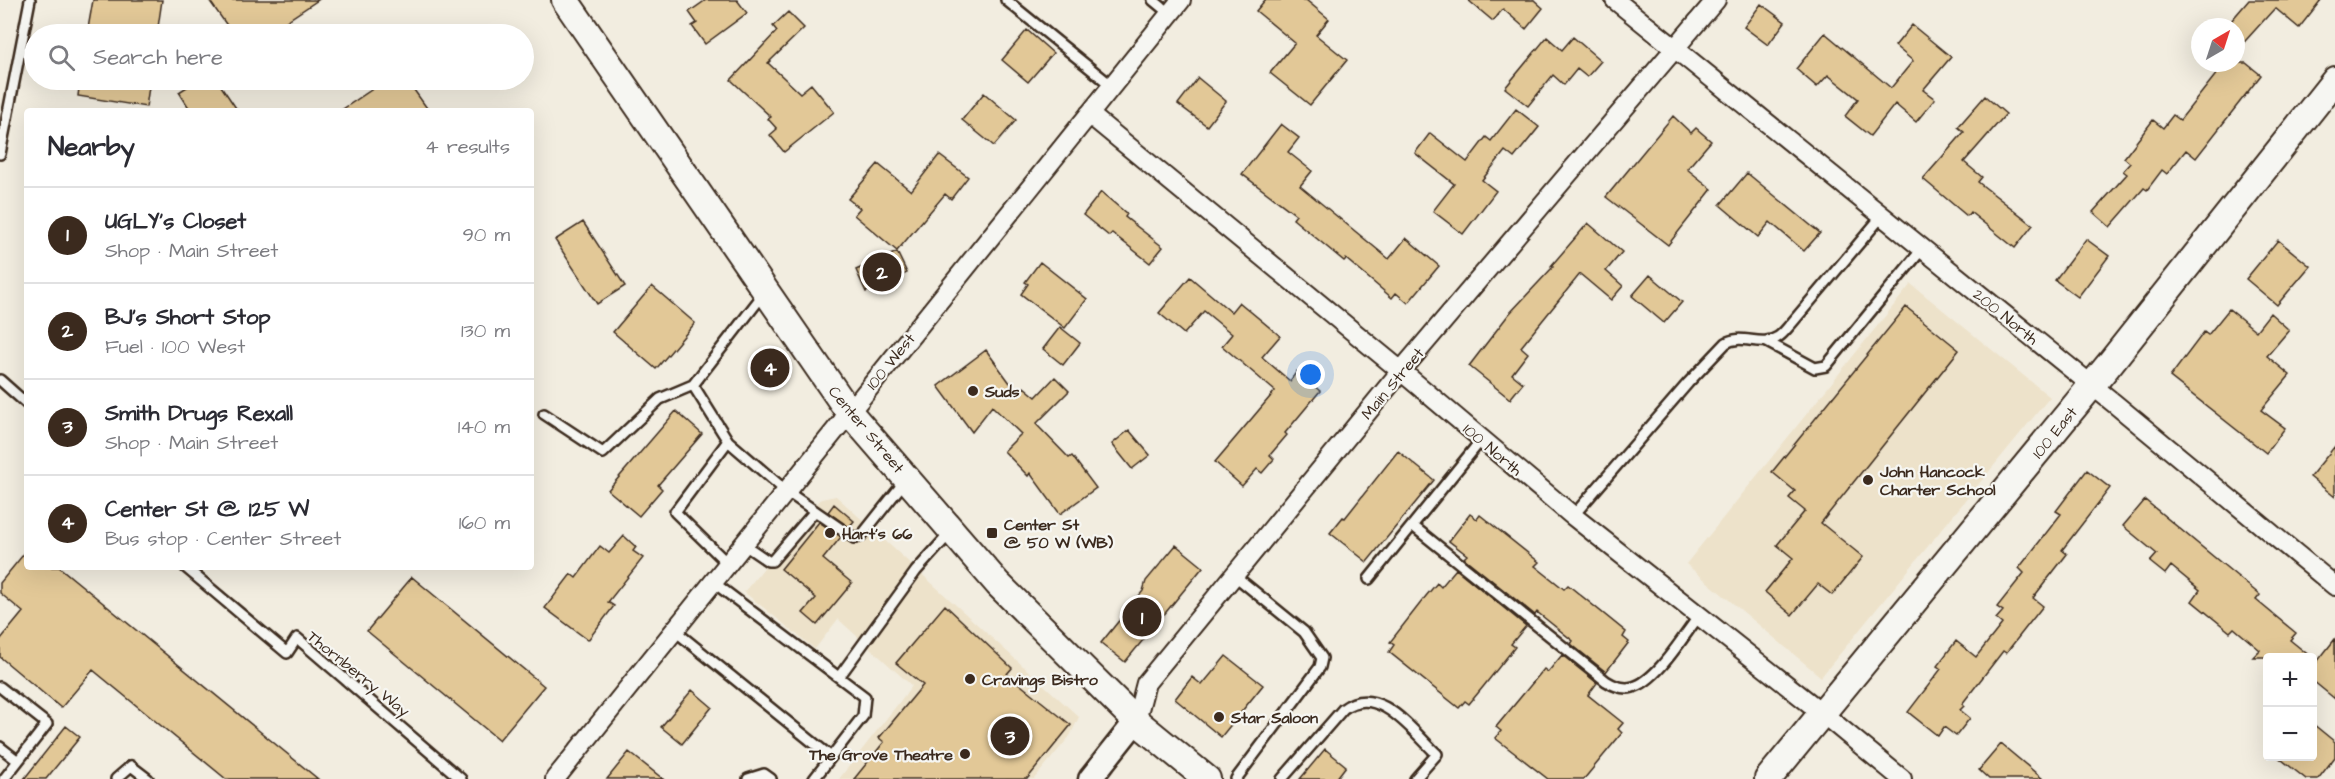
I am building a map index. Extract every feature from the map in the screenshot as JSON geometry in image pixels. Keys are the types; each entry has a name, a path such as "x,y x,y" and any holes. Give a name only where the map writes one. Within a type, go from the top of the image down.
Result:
{"main road":[{"name":"Center Street","path":"565,0 849,412 998,584 1136,721 1207,779"},
{"name":"100 East","path":"1768,779 2092,385 2335,81"}],"street":[{"name":"200 North","path":"1615,0 2092,385 2335,586"},
{"name":"Main Street","path":"1090,779 1136,721 1146,682 1401,370 1716,0"},
{"name":"100 West","path":"555,779 1175,7"},
{"name":"100 North","path":"1089,114 1401,370 1573,516 1902,779"}],"lane":[{"path":"25,24 30,0"},
{"path":"1006,0 1112,86"},
{"path":"1153,0 1175,7"},
{"path":"0,154 24,31"},
{"path":"1767,342 1777,338 1791,324 1882,216"},
{"path":"1573,516 1726,342 1732,339 1767,342 1815,368 1826,366 1923,248"},
{"path":"544,414 603,453 660,399 693,385 765,292"},
{"path":"0,380 24,401"},
{"path":"693,385 728,441 786,491 854,538 858,538 908,478"},
{"path":"1369,579 1482,439"},
{"path":"728,441 675,512 728,564"},
{"path":"743,544 768,561 772,561 815,511"},
{"path":"1413,526 1615,686 1635,687 1653,675 1699,616"},
{"path":"839,677 916,571 952,531"},
{"name":"Thornberry Way","path":"189,570 287,653 297,639 461,779"},
{"path":"1234,575 1304,632 1322,658 1320,668 1236,779"},
{"path":"713,582 865,697 863,716 814,779"},
{"path":"674,630 831,757"},
{"path":"0,687 47,724 4,779"},
{"path":"1282,779 1343,709 1352,702 1364,700 1385,707 1396,715 1437,754 1415,779"},
{"path":"0,747 18,761"},
{"path":"116,779 131,766 148,779"},
{"path":"748,779 764,774 771,779"}],"shaded area":[{"name":"John Hancock Charter School","path":"1911,284 2050,397 1821,677 1686,564"},
{"path":"836,496 1079,717 1070,736 1034,779 839,779 912,686 838,619 815,649 744,592 821,499"}],"building":[{"path":"93,0 162,0 158,24 89,24"},
{"path":"209,0 318,0 282,24 226,24"},
{"path":"706,0 737,0 747,13 705,44 692,26 697,23 689,12"},
{"path":"1265,0 1306,0 1329,19 1316,35 1347,60 1310,105 1270,73 1295,43 1256,11"},
{"path":"1468,0 1534,0 1543,8 1526,29 1503,9 1493,21"},
{"path":"2249,0 2321,0 2299,28 2275,8 2245,41 2245,18 2234,18"},
{"path":"1761,4 1785,22 1768,45 1744,27"},
{"path":"788,12 804,28 768,63 800,93 811,84 834,112 784,152 770,135 777,129 768,119 771,117 731,80 777,31 773,26"},
{"path":"1912,25 1951,57 1923,90 1935,99 1916,122 1895,104 1870,136 1845,116 1858,99 1828,75 1817,87 1796,69 1825,33 1891,88 1913,61 1895,46"},
{"path":"1027,30 1053,53 1028,82 1002,60"},
{"path":"1547,37 1562,50 1573,37 1601,61 1587,77 1577,69 1564,85 1553,75 1528,106 1505,88"},
{"path":"2246,63 2261,75 2196,158 2186,150 2167,174 2162,170 2147,190 2144,188 2110,227 2093,212 2127,174 2123,171 2130,163 2124,158 2153,120 2163,128 2173,115 2180,120 2218,72 2245,72"},
{"path":"1198,78 1226,101 1207,126 1178,104"},
{"path":"79,90 149,90 146,107 78,96"},
{"path":"182,90 224,90 236,108 189,108 179,92"},
{"path":"371,90 414,90 427,108 344,108"},
{"path":"984,93 1016,120 994,146 962,120"},
{"path":"1985,96 2006,114 1964,162 1982,177 1978,182 2033,225 2015,248 1970,212 1967,216 1923,179 1964,132 1958,127"},
{"path":"1516,109 1539,127 1514,158 1505,151 1482,180 1496,191 1463,234 1433,211 1454,184 1415,153 1430,133 1467,162 1486,137 1491,141"},
{"path":"1673,116 1691,133 1696,128 1711,141 1687,169 1712,189 1668,245 1606,197"},
{"path":"1281,124 1299,138 1288,152 1312,171 1300,186 1389,259 1406,238 1439,266 1408,303 1396,293 1392,298 1346,259 1344,261 1293,219 1296,215 1242,174"},
{"path":"939,155 968,177 951,199 945,194 897,251 854,215 860,208 848,199 878,164 911,191"},
{"path":"1747,173 1820,233 1804,251 1770,222 1758,237 1720,205"},
{"path":"1101,192 1127,214 1125,217 1163,247 1150,263 1112,233 1109,236 1083,215"},
{"path":"583,222 625,286 597,304 555,240"},
{"path":"1588,223 1622,252 1606,271 1623,286 1611,300 1580,274 1521,347 1528,353 1512,374 1523,383 1510,399 1469,366 1509,314 1553,267 1551,266"},
{"path":"2086,239 2109,256 2078,297 2055,280"},
{"path":"2278,240 2310,266 2277,305 2246,279"},
{"path":"897,252 907,273 866,292 856,270"},
{"path":"1040,262 1087,299 1065,328 1021,294 1028,284 1025,282"},
{"path":"1650,275 1682,302 1664,323 1632,296"},
{"path":"1190,277 1231,312 1239,302 1280,336 1262,357 1290,381 1297,371 1320,391 1270,455 1274,459 1262,473 1257,469 1242,486 1215,462 1275,391 1222,346 1232,334 1204,311 1184,334 1159,313"},
{"path":"652,286 695,323 656,369 613,332"},
{"path":"1906,307 1959,350 1821,523 1863,557 1832,595 1818,584 1792,615 1765,592 1793,558 1777,545 1805,511 1789,498 1795,491 1772,472"},
{"path":"2229,309 2256,331 2270,313 2289,330 2267,356 2290,375 2261,410 2285,428 2266,453 2170,377 2204,332 2208,335"},
{"path":"1060,327 1080,343 1063,365 1043,349"},
{"path":"986,350 1018,394 1024,387 1036,397 1055,377 1069,391 1036,424 1069,458 1072,456 1096,488 1060,514 1030,473 1028,476 1004,451 1021,434 992,406 972,432 938,386"},
{"path":"676,411 702,434 658,485 662,489 639,516 608,490"},
{"path":"1129,430 1150,455 1132,469 1112,444"},
{"path":"2335,446 2335,497 2310,477"},
{"path":"1398,451 1434,480 1367,562 1330,533 1343,517 1345,518"},
{"path":"2087,470 2110,488 2062,550 2067,554 2033,598 2043,606 2006,653 2003,651 1962,704 1964,706 1960,710 1970,718 1956,736 1944,727 1938,736 1908,712 1941,669 1937,666 1956,641 1976,657 2002,624 1996,619 2003,611 1997,607 2024,573 2019,568 2061,514 2056,511"},
{"path":"2145,500 2260,595 2256,600 2296,633 2290,640 2306,653 2263,653 2263,657 2253,657 2260,650 2234,628 2230,632 2192,601 2200,590 2171,566 2165,574 2150,562 2157,554 2123,526"},
{"path":"834,504 854,521 849,527 828,512"},
{"path":"1470,514 1477,519 1480,515 1539,562 1535,566 1564,589 1568,585 1626,632 1623,637 1629,642 1606,672 1571,644 1573,641 1537,612 1535,615 1464,558 1467,555 1449,541"},
{"path":"819,522 841,537 823,559 852,583 817,625 803,613 816,598 781,569"},
{"path":"624,536 636,547 633,551 643,558 608,602 614,606 588,640 545,608 571,574 576,578 600,546 609,553"},
{"path":"1176,545 1203,567 1125,662 1101,643 1143,591 1146,581"},
{"path":"24,554 24,570 63,570 318,779 226,779 93,670 61,708 0,657 0,640 23,612 0,593 0,583"},
{"path":"1456,569 1526,626 1511,644 1515,647 1483,687 1469,704 1465,701 1459,708 1389,652 1394,645 1390,642 1426,596 1437,583 1441,587"},
{"path":"412,577 544,686 499,740 367,631"},
{"path":"945,605 1012,668 1007,674 1071,725 1027,779 854,779 884,742 879,738 923,685 896,663"},
{"path":"2335,639 2335,699 2317,684 2317,662"},
{"path":"1562,655 1597,683 1588,695 1623,723 1618,729 1622,733 1584,779 1548,779 1495,738 1501,731 1496,727 1544,669 1548,672"},
{"path":"1226,656 1263,685 1221,737 1175,699 1192,677 1202,685"},
{"path":"692,690 712,707 682,744 661,727"},
{"path":"66,726 80,737 46,779 24,779"},
{"path":"2317,727 2335,742 2335,757 2318,779 2306,779 2283,761 2317,761"},
{"path":"2001,744 2043,779 1989,779 1979,770"},
{"path":"1325,749 1346,766 1336,779 1300,779"},
{"path":"629,752 663,779 607,779"}],"place":[{"name":"BJ's Short Stop","path":"882,272"},
{"name":"Center St @ 125 W","path":"770,368"},
{"name":"Suds","path":"973,391"},
{"name":"John Hancock Charter School","path":"1868,480"},
{"name":"Hart's 66","path":"830,533"},
{"name":"Center St @ 50 W (WB)","path":"992,533"},
{"name":"UGLY's Closet","path":"1142,617"},
{"name":"Cravings Bistro","path":"970,679"},
{"name":"Star Saloon","path":"1219,717"},
{"name":"Smith Drugs Rexall","path":"1010,736"},
{"name":"The Grove Theatre","path":"965,754"}]}
